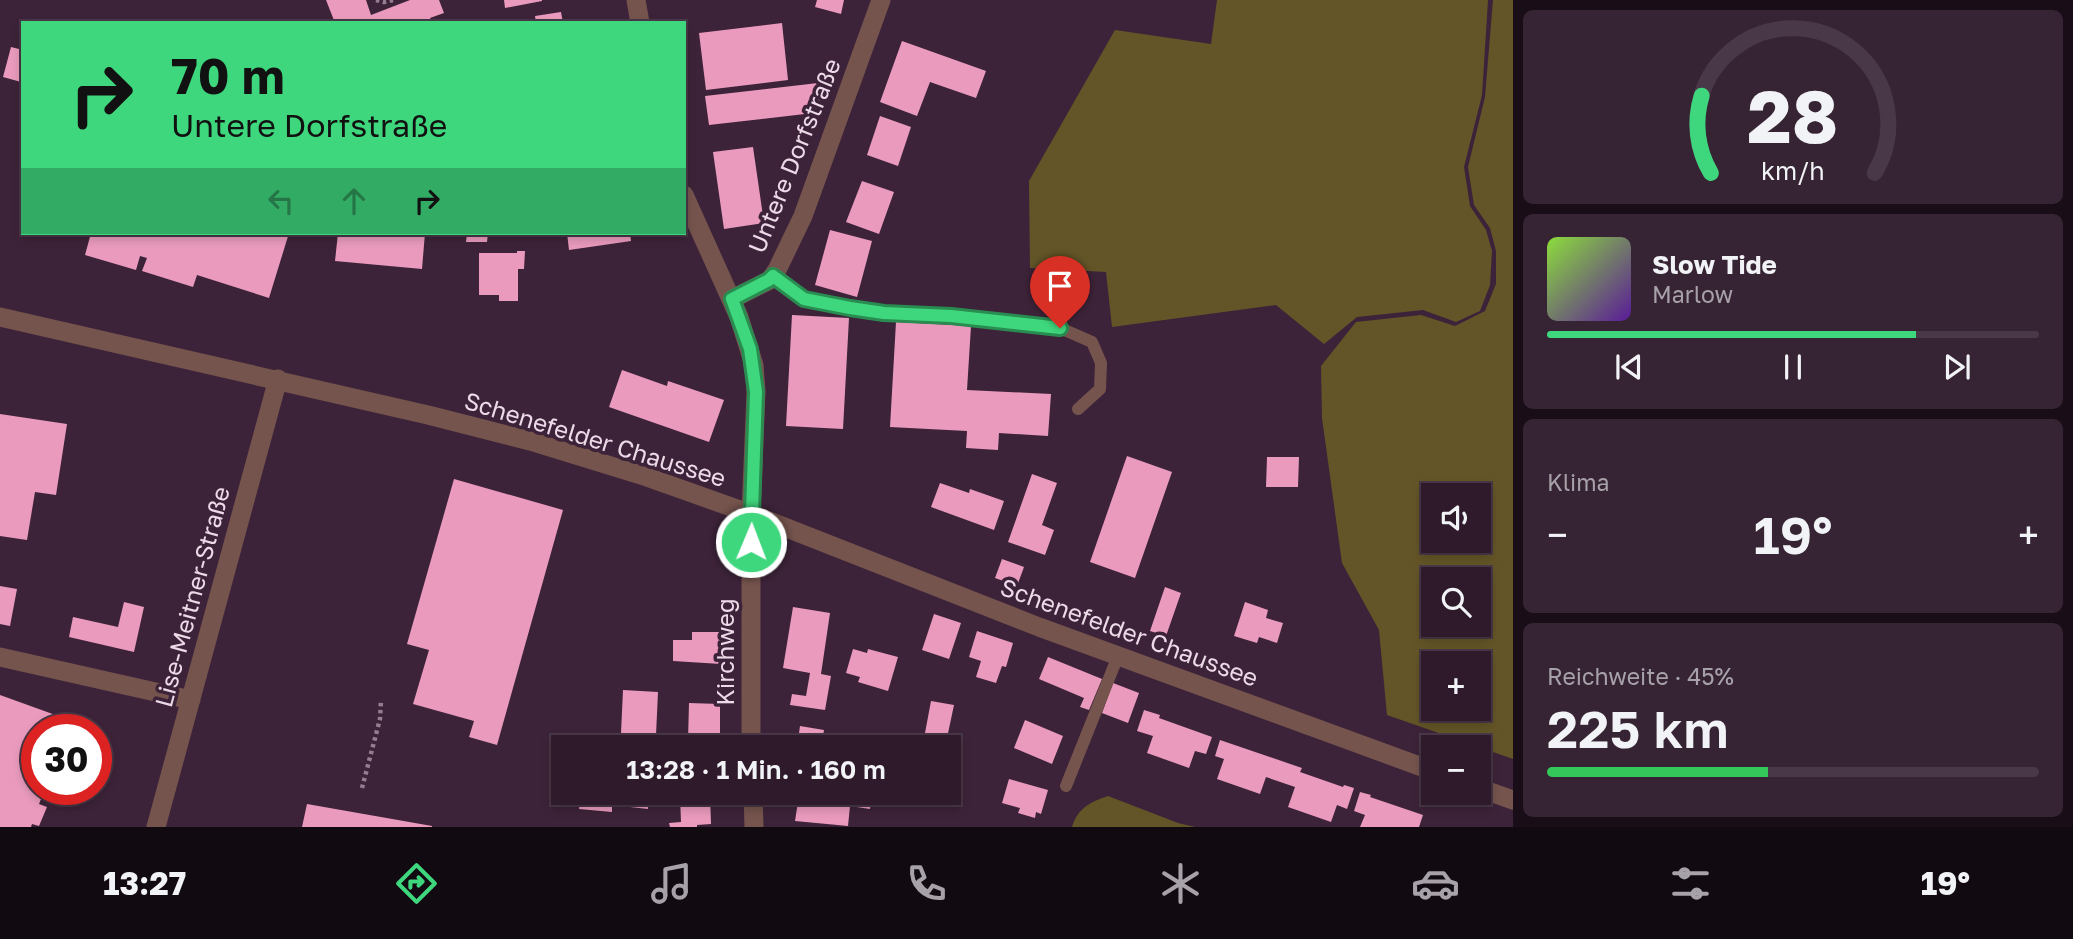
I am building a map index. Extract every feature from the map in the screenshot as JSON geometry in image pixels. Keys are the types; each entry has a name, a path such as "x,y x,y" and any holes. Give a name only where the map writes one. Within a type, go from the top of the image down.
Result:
{"street":[{"path":"636,0 640,21"},
{"name":"Untere Dorfstraße","path":"732,299 773,276 803,216 881,0"},
{"path":"686,200 732,299 750,349 755,380 751,514"},
{"name":"Schenefelder Chaussee","path":"0,317 278,379 530,441 648,477 1118,656 1421,767"},
{"name":"Lise-Meitner-Straße","path":"156,827 278,379"},
{"name":"Kirchweg","path":"751,514 751,735"},
{"path":"0,657 191,700"},
{"path":"1491,792 1513,800"},
{"path":"753,805 754,827"}],"lane":[{"path":"773,276 804,299 827,304 884,313 951,316 1060,328 1092,342 1101,363 1100,389 1078,409"},
{"path":"1066,786 1118,656"}],"path":[{"path":"376,0 393,0"},
{"path":"362,788 380,719 381,700"}],"shaded area":[{"path":"1217,0 1488,0 1482,95 1464,167 1470,206 1486,230 1492,251 1490,285 1480,311 1456,322 1423,310 1357,317 1324,344 1276,305 1112,327 1106,272 1030,268 1029,181 1115,30 1211,44"},
{"path":"1493,0 1513,0 1513,759 1491,751 1491,735 1444,735 1387,715 1379,630 1342,563 1322,418 1321,366 1356,322 1421,315 1455,326 1485,311 1496,284 1496,251 1490,228 1474,205 1468,167 1485,97"},
{"path":"1108,796 1195,827 1072,827 1086,807"}],"building":[{"path":"326,0 366,0 371,15 410,0 439,0 444,13 430,18 431,21 334,21"},
{"path":"504,0 542,0 542,1 505,8"},
{"path":"817,0 844,0 841,14 815,7"},
{"path":"561,12 563,21 536,21 535,16"},
{"path":"782,23 788,80 706,90 699,33"},
{"path":"902,41 986,71 976,98 930,82 917,116 880,102"},
{"path":"11,47 21,50 21,82 3,77"},
{"path":"818,83 822,112 709,125 705,96"},
{"path":"880,116 911,127 898,166 867,155"},
{"path":"753,147 764,223 724,229 713,152"},
{"path":"862,181 894,192 879,234 846,222"},
{"path":"830,230 872,241 857,297 815,285"},
{"path":"90,235 288,235 269,298 197,275 193,287 142,271 147,258 140,256 136,270 85,255"},
{"path":"338,235 425,235 422,269 335,261"},
{"path":"467,235 488,235 487,242 466,242"},
{"path":"567,235 630,235 631,241 569,250"},
{"path":"525,251 524,269 518,269 518,301 499,301 499,295 479,295 479,253"},
{"path":"792,315 849,318 843,429 786,426"},
{"path":"896,322 971,326 967,390 1051,394 1048,436 999,433 998,450 966,448 967,431 890,427"},
{"path":"622,370 667,386 668,381 724,400 709,442 609,407"},
{"path":"0,414 67,424 56,495 35,492 27,540 0,536"},
{"path":"1127,456 1172,472 1135,578 1090,562"},
{"path":"1267,457 1299,457 1298,487 1266,487"},
{"path":"1032,474 1057,483 1042,525 1054,530 1045,555 1008,542"},
{"path":"454,479 563,510 497,745 469,737 474,721 413,704 429,650 407,644"},
{"path":"940,483 969,493 970,489 1004,501 994,530 931,507"},
{"path":"1002,559 1024,567 1017,586 995,578"},
{"path":"0,586 17,589 10,626 0,624"},
{"path":"1165,587 1181,593 1166,636 1150,631"},
{"path":"124,602 144,607 134,652 69,637 73,617 118,627"},
{"path":"1245,602 1268,610 1266,618 1283,623 1277,643 1259,637 1257,643 1234,636"},
{"path":"793,607 830,613 821,674 831,676 825,710 790,705 792,694 806,696 810,673 783,668"},
{"path":"934,614 961,623 949,659 922,650"},
{"path":"977,631 1013,643 1006,667 1002,666 996,683 976,677 981,661 969,657"},
{"path":"692,632 721,632 721,664 673,661 673,640 692,640"},
{"path":"853,649 867,653 868,649 898,657 888,691 858,682 860,677 846,673"},
{"path":"1048,657 1102,679 1089,710 1080,707 1084,698 1039,679"},
{"path":"1113,683 1139,693 1128,723 1102,713"},
{"path":"623,690 658,692 656,735 621,733"},
{"path":"0,695 53,714 21,714 21,805 47,807 39,826 32,824 31,827 0,827"},
{"path":"931,701 954,705 948,735 925,733"},
{"path":"689,703 720,704 720,735 688,735"},
{"path":"1144,710 1212,737 1206,754 1195,751 1189,768 1147,753 1153,736 1137,731"},
{"path":"1025,720 1063,736 1052,764 1014,748"},
{"path":"800,726 824,730 823,735 799,735"},
{"path":"1220,740 1302,768 1300,772 1343,787 1354,788 1347,809 1337,805 1331,822 1288,807 1295,787 1266,777 1260,794 1217,779 1224,759 1215,756"},
{"path":"1009,779 1048,790 1041,814 1036,812 1035,818 1018,813 1020,808 1002,803"},
{"path":"1360,792 1423,815 1419,827 1360,827 1365,815 1354,811"},
{"path":"307,804 432,826 432,827 302,827"},
{"path":"580,805 612,805 612,812 579,809"},
{"path":"612,805 648,805 648,809"},
{"path":"680,805 710,805 711,824 670,827 669,823 681,822"},
{"path":"797,805 870,805 870,809 850,806 848,826 795,821"}],"route":[{"path":"751,542 756,392 754,365 732,299 773,276 804,299 850,308 1060,328"}]}
